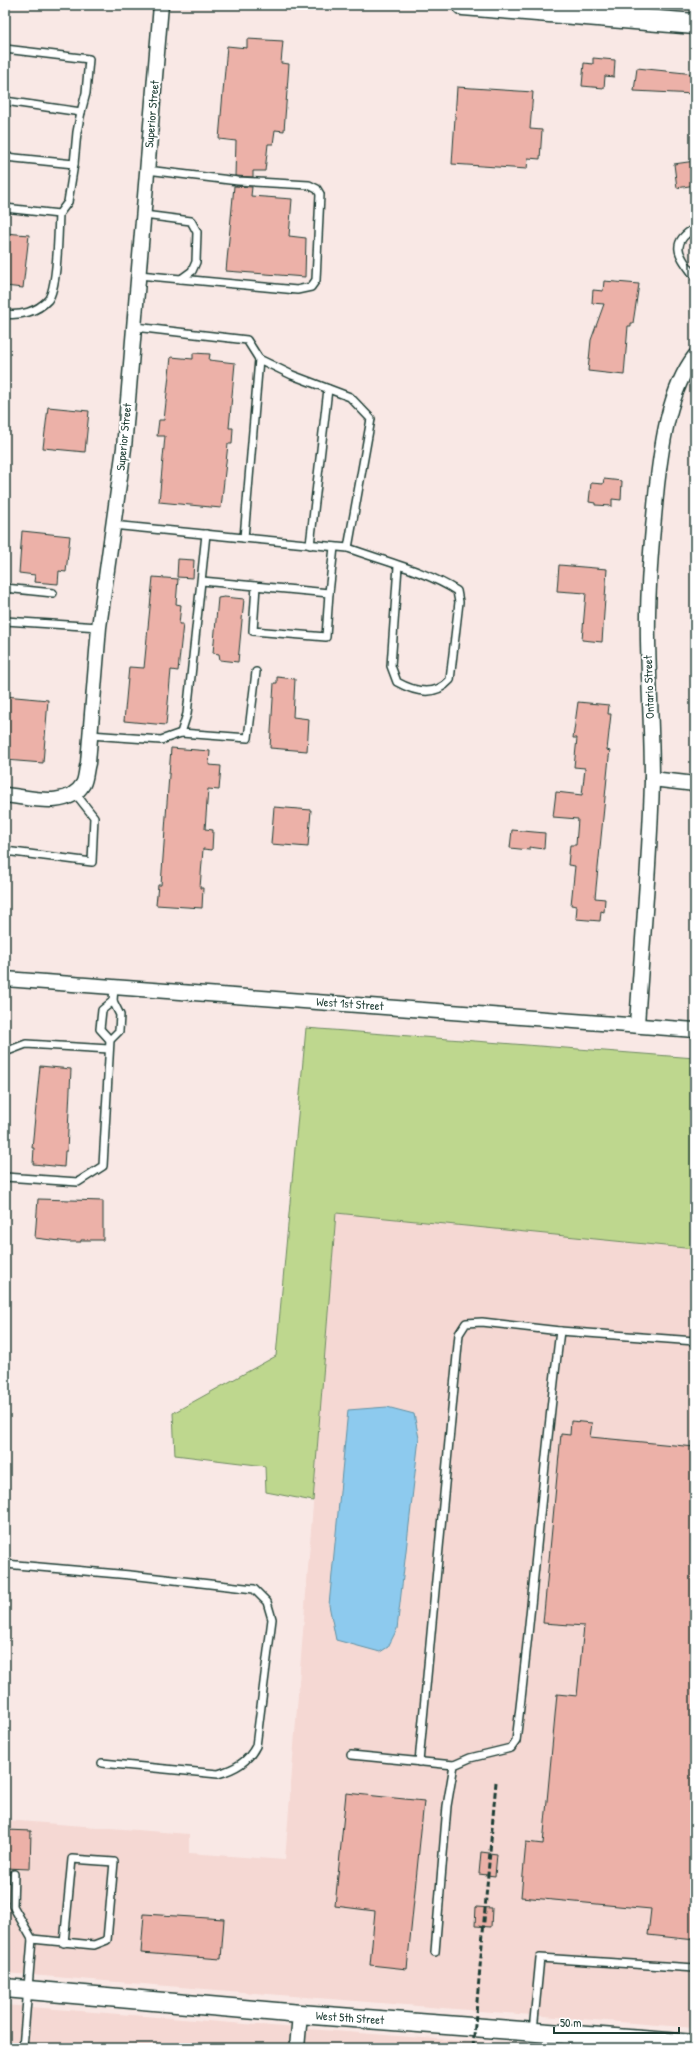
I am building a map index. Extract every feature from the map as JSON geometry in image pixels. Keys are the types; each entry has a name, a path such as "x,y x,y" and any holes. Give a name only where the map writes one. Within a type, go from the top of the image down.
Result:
{"main road":[{"path":"463,5 695,24"}],"street":[{"name":"Superior Street","path":"75,793 83,784 88,763 99,627 112,525 124,448 161,5"},
{"name":"Ontario Street","path":"637,1025 652,779 648,639 652,534 662,448 669,417 680,384 695,356"},
{"path":"652,779 695,784"},
{"path":"5,794 54,800 65,798 75,793"},
{"name":"West 1st Street","path":"5,979 695,1030"},
{"name":"West 5th Street","path":"5,1988 300,2014 533,2031 642,2044 695,2044"},
{"path":"297,2048 300,2014"}],"lane":[{"path":"5,49 89,59 86,94 77,132 68,202 59,214 54,283 48,300 31,312 14,315 5,314"},
{"path":"5,101 81,112"},
{"path":"5,157 74,164"},
{"path":"139,275 297,290 311,287 316,280 320,194 317,189 309,185 238,181 147,170"},
{"path":"5,208 59,214"},
{"path":"144,215 191,221 197,232 196,262 192,271 181,279"},
{"path":"695,228 683,235 679,242 680,255 695,277"},
{"path":"135,327 247,340 259,359 292,375 350,397 371,419 348,548"},
{"path":"244,538 259,359"},
{"path":"310,545 328,389"},
{"path":"112,525 348,548 398,566 444,583 457,592 459,602 450,680 443,688 433,691 411,690 397,682 391,666 398,566"},
{"path":"181,733 187,714 206,534"},
{"path":"256,586 253,631 326,637 334,547"},
{"path":"202,581 329,593"},
{"path":"5,588 53,593"},
{"path":"5,621 99,627"},
{"path":"90,735 161,740 181,733 248,738 256,672"},
{"path":"5,851 92,862 94,817 75,793"},
{"path":"110,1040 119,1031 120,1015 113,1001 114,987"},
{"path":"5,1177 78,1182 103,1166 110,1040 100,1029 102,1010 113,1001"},
{"path":"5,1052 26,1044 110,1049"},
{"path":"419,1762 459,1334 466,1322 482,1322 560,1331 695,1341"},
{"path":"351,1755 454,1765 470,1758 511,1748 516,1740 531,1626 550,1410 560,1331"},
{"path":"5,1564 130,1575 254,1589 267,1602 272,1619 256,1746 251,1757 232,1770 218,1774 102,1763"},
{"path":"435,1952 447,1806 454,1765"},
{"path":"32,1939 94,1945 107,1940 114,1862 72,1859 64,1942"},
{"path":"14,1874 13,1906 32,1939 23,2048"},
{"path":"533,2031 540,1958 695,1968"}],"shaded area":[{"path":"336,1213 695,1249 695,2028 5,1973 5,1820 189,1834 189,1853 285,1860"},
{"path":"5,2005 551,2048 5,2048"}],"green space":[{"path":"306,1028 695,1058 695,1249 336,1213 313,1501 266,1492 265,1466 175,1455 173,1413 276,1356"}],"water":[{"path":"387,1407 414,1414 419,1438 397,1629 388,1647 380,1652 336,1640 329,1605 348,1410"}],"building":[{"path":"247,39 283,41 281,63 289,64 284,131 275,130 273,144 268,144 265,171 253,171 253,177 235,176 236,141 219,139 227,46 247,48"},
{"path":"593,58 615,60 614,77 605,76 604,88 582,86 584,63 593,64"},
{"path":"637,68 695,74 695,94 634,91"},
{"path":"457,87 533,92 530,129 542,130 540,159 528,158 527,169 452,164"},
{"path":"695,161 695,185 677,188 674,164"},
{"path":"234,186 252,187 251,196 292,199 289,236 306,238 305,277 226,271"},
{"path":"5,233 29,235 23,288 5,286"},
{"path":"604,281 639,284 633,323 631,323 631,326 628,326 624,375 588,371 591,340 604,304 592,303 593,290 603,291"},
{"path":"193,353 210,354 209,360 235,363 229,428 233,428 232,444 228,444 221,508 159,502 165,436 157,436 159,420 164,420 171,357 193,359"},
{"path":"48,407 89,411 85,452 43,448"},
{"path":"604,479 622,481 621,500 612,499 612,506 595,505 595,503 589,502 591,483 603,484"},
{"path":"22,531 70,536 66,572 59,571 58,584 34,582 35,575 19,573"},
{"path":"178,559 194,560 193,578 177,577"},
{"path":"559,565 607,569 602,642 582,640 586,593 557,591"},
{"path":"153,577 178,579 176,604 181,605 179,624 183,624 178,671 171,670 166,725 124,721 129,667 144,668"},
{"path":"224,597 244,599 238,662 220,660 219,654 213,653 218,598"},
{"path":"277,677 295,679 293,717 309,719 307,751 270,748 274,683 277,683"},
{"path":"5,696 48,700 43,763 5,760"},
{"path":"578,702 609,705 608,714 611,714 607,750 610,751 595,898 605,899 604,912 601,911 600,921 576,919 577,906 571,905 575,866 568,865 570,845 576,845 578,819 553,817 556,792 582,795 585,768 574,767 577,738 573,738"},
{"path":"171,748 210,751 209,765 221,766 219,790 208,789 205,829 213,830 212,850 203,849 200,888 203,888 202,908 156,905 158,885 161,885"},
{"path":"274,807 311,810 308,847 271,844"},
{"path":"512,830 545,833 544,849 529,847 529,850 510,848"},
{"path":"40,1066 71,1069 67,1151 65,1151 64,1167 33,1164 34,1148 32,1148"},
{"path":"38,1199 103,1201 103,1240 81,1240 81,1242 68,1242 35,1238"},
{"path":"571,1421 592,1423 590,1437 695,1447 695,1940 648,1935 651,1909 521,1897 526,1842 543,1844 557,1694 577,1696 584,1626 543,1623 561,1434 570,1435"},
{"path":"346,1793 424,1801 407,1969 370,1965 375,1911 335,1906"},
{"path":"5,1830 31,1831 30,1869 5,1868"},
{"path":"481,1852 497,1854 495,1876 479,1874"},
{"path":"476,1907 492,1908 491,1927 475,1926"},
{"path":"144,1914 224,1919 221,1959 141,1953"}],"railway":[{"path":"473,2048 496,1782"}]}
